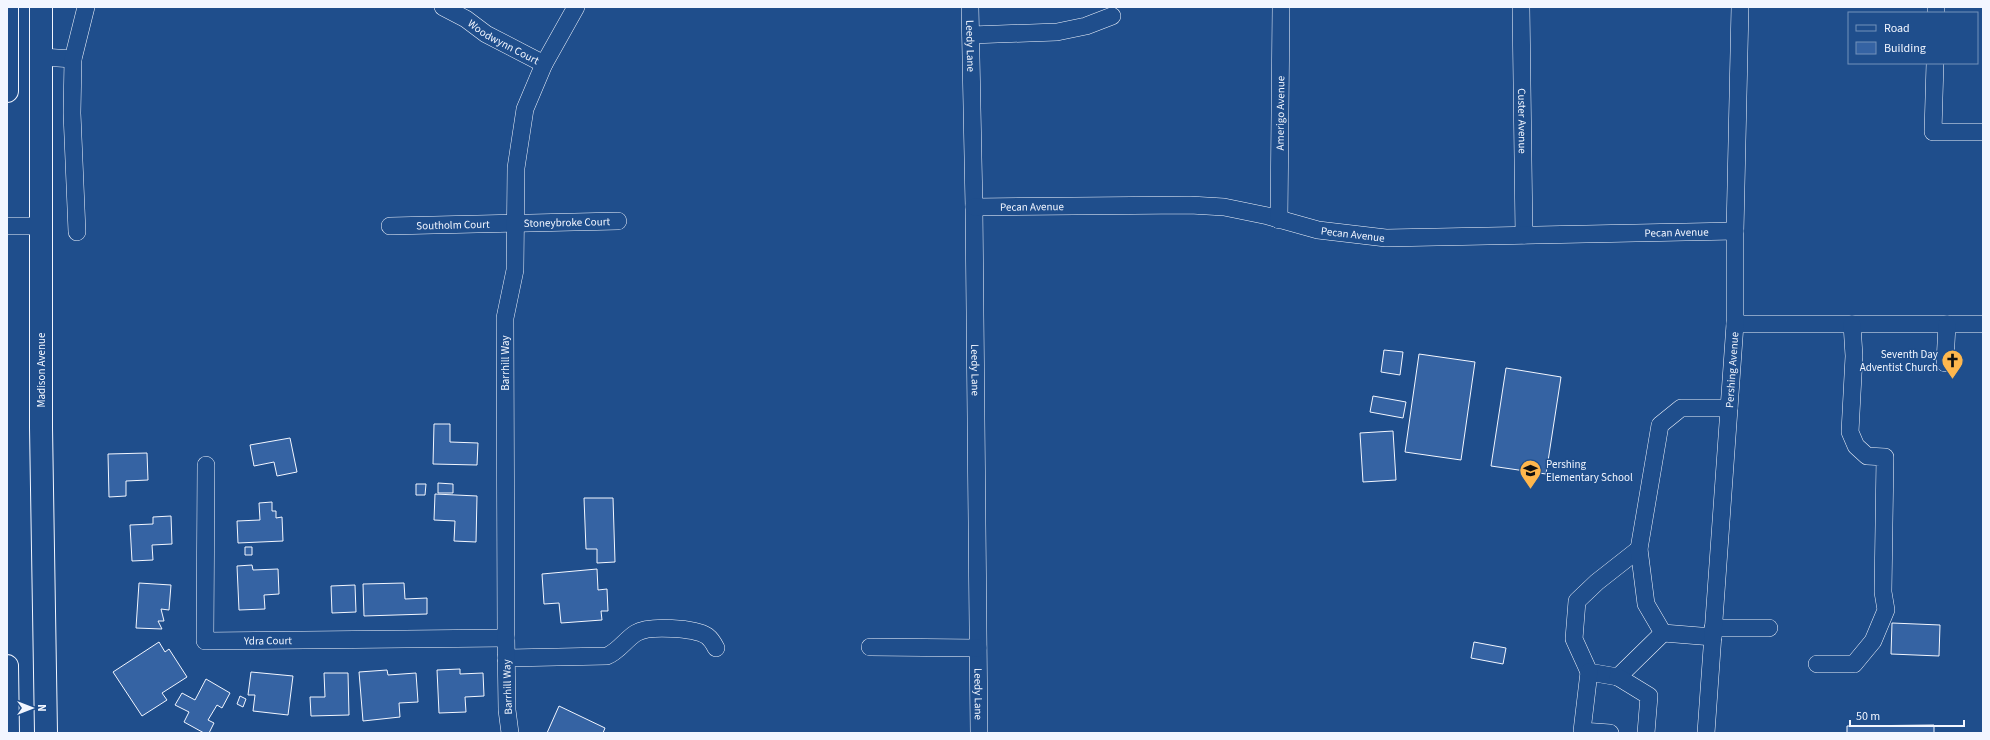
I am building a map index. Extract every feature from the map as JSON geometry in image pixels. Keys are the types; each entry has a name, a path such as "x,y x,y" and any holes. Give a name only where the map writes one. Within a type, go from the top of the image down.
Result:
{"main road":[{"path":"7,7 7,91"},
{"name":"Madison Avenue","path":"41,7 41,428 46,733"},
{"path":"7,666 8,733"}],"street":[{"path":"77,232 72,114 73,59 85,17 86,7"},
{"name":"Woodwynn Court","path":"443,7 466,19 486,34 544,64"},
{"name":"Barrhill Way","path":"510,733 507,710 506,658 505,318 515,270 516,168 525,108 544,64 576,7"},
{"name":"Leedy Lane","path":"970,7 974,207 979,733"},
{"name":"Amerigo Avenue","path":"1279,220 1280,7"},
{"name":"Custer Avenue","path":"1522,7 1524,235"},
{"name":"Pershing Avenue","path":"1706,733 1735,324 1735,231 1740,7"},
{"path":"971,35 1057,32 1086,26 1112,16"},
{"path":"42,57 73,59"},
{"path":"1935,64 1934,132 1983,132"},
{"name":"Pecan Avenue","path":"974,207 1190,205 1224,207 1318,230 1386,238 1735,231"},
{"name":"Stoneybroke Court","path":"516,223 618,221"},
{"name":"Southolm Court","path":"390,226 516,223"},
{"path":"7,226 41,226"},
{"path":"1735,324 1983,324"},
{"path":"1817,664 1854,664 1873,641 1886,610 1883,592 1885,457 1867,456 1856,446 1850,432 1854,356 1852,324"},
{"path":"1945,363 1947,324"},
{"path":"1663,633 1646,604 1639,550 1660,425 1681,408 1729,408"},
{"name":"Ydra Court","path":"206,465 205,641 506,638"},
{"path":"1610,733 1582,731 1589,672 1574,639 1577,601 1597,582 1639,550"},
{"path":"1618,677 1663,633 1713,632 1769,628"},
{"path":"506,658 606,656 614,653 637,632 655,630 682,629 697,631 708,636 716,648"},
{"path":"870,647 978,648"},
{"path":"1589,672 1618,677 1649,696 1646,733"}],"building":[{"path":"1384,350 1403,352 1400,375 1381,372"},
{"path":"1419,354 1475,362 1461,460 1405,452"},
{"path":"1506,368 1561,377 1546,474 1491,466"},
{"path":"1373,396 1406,402 1403,418 1370,412"},
{"path":"434,424 450,424 450,442 478,443 477,465 433,464"},
{"path":"1393,431 1396,480 1363,482 1360,433"},
{"path":"290,438 297,472 277,476 274,462 254,466 250,445"},
{"path":"147,453 148,480 126,481 126,496 109,497 108,454"},
{"path":"438,483 453,484 453,493 438,493"},
{"path":"416,484 426,484 425,495 416,495"},
{"path":"435,494 477,496 476,542 454,541 455,521 434,520"},
{"path":"584,498 613,498 615,562 597,563 597,549 586,549"},
{"path":"272,502 272,511 276,511 276,518 282,517 283,541 238,543 237,521 260,520 259,503"},
{"path":"171,516 172,544 152,545 153,560 132,561 130,525 153,524 153,517"},
{"path":"245,547 252,547 252,555 245,555"},
{"path":"252,565 253,570 278,569 279,594 264,595 265,609 239,610 237,566"},
{"path":"597,569 598,590 607,589 608,611 601,611 602,620 561,623 559,603 544,604 542,574"},
{"path":"139,583 171,585 169,610 161,609 164,621 158,621 162,629 136,628"},
{"path":"404,583 405,599 427,598 427,614 364,616 363,584"},
{"path":"355,585 356,612 332,613 331,586"},
{"path":"1892,623 1940,625 1939,656 1891,654"},
{"path":"159,642 165,652 169,649 187,677 162,693 167,700 142,716 113,672"},
{"path":"1474,642 1506,648 1503,664 1471,658"},
{"path":"460,669 460,674 483,673 484,696 465,697 466,712 439,713 437,670"},
{"path":"387,670 388,675 416,673 418,702 399,703 400,717 363,721 359,672"},
{"path":"251,672 293,676 288,715 253,711 255,695 248,695"},
{"path":"324,673 348,673 349,715 311,716 310,697 325,697"},
{"path":"206,679 230,693 222,708 217,705 208,720 214,723 209,733 204,733 184,722 189,712 175,705 182,693 195,700"},
{"path":"240,696 246,699 243,707 237,704"},
{"path":"559,706 605,728 603,733 547,733"},
{"path":"1934,725 1934,733 1847,733 1847,726"}],"place":[{"name":"Seventh Day Adventist Church","path":"1953,380"},
{"name":"Pershing Elementary School","path":"1531,490"}]}
